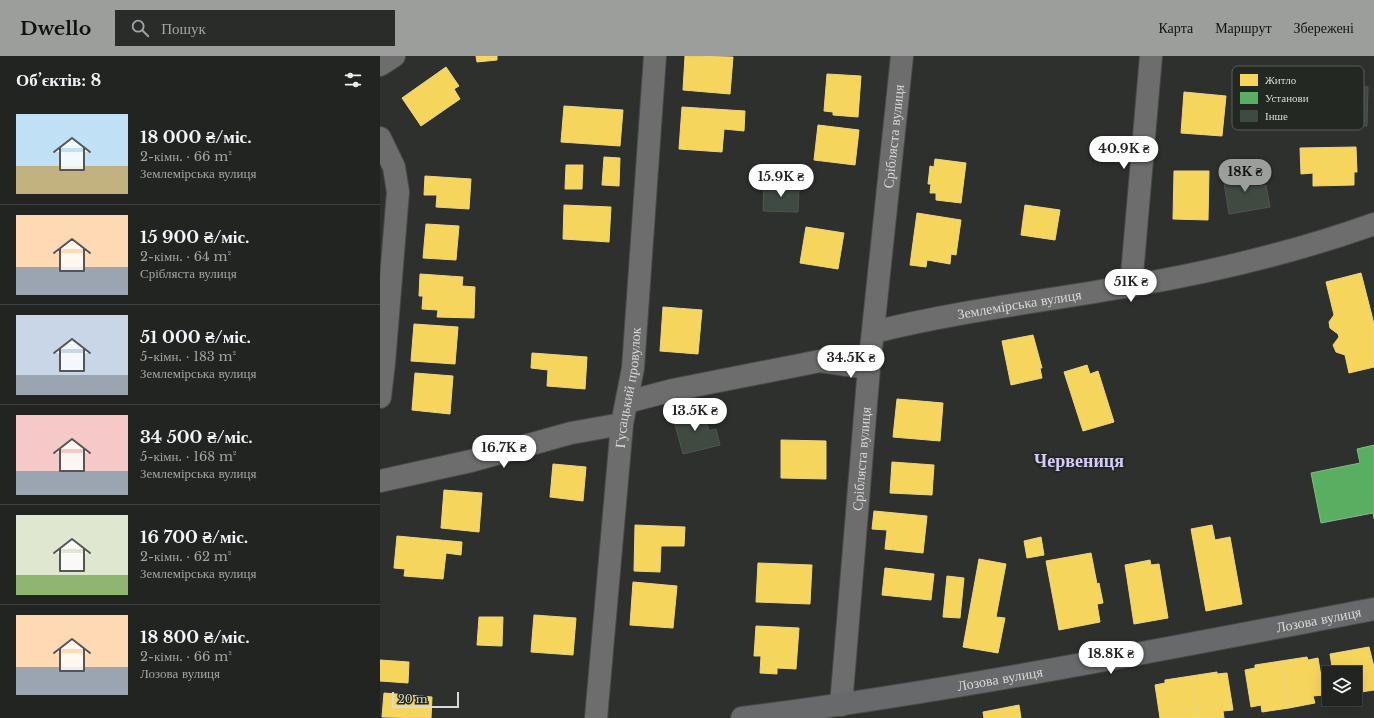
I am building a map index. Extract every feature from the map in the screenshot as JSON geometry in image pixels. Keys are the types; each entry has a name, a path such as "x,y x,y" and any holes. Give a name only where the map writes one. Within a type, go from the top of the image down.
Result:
{"street":[{"path":"380,65 394,56"},
{"name":"Гусацький провулок","path":"596,718 622,424 627,402 634,352 655,56"},
{"name":"Срібляста вулиця","path":"841,712 869,368 902,56"},
{"path":"1131,286 1151,56"},
{"path":"380,138 394,167 398,192 380,398"},
{"name":"Землемірська вулиця","path":"874,332 919,321 1131,286 1328,241 1374,224"},
{"path":"627,402 673,390 820,361 869,368"},
{"path":"380,481 471,461 571,433 622,424"},
{"name":"Лозова вулиця","path":"742,718 841,712 1374,609"}],"building: Житло":[{"path":"476,56 497,56 497,60 477,62"},
{"path":"685,56 733,57 730,94 683,90"},
{"path":"446,67 459,86 454,89 460,99 421,126 402,98"},
{"path":"827,74 861,76 858,117 833,115 833,112 824,111"},
{"path":"1184,92 1226,96 1222,136 1181,133"},
{"path":"564,106 623,110 620,146 561,142"},
{"path":"682,107 745,111 744,131 724,129 722,152 679,149"},
{"path":"818,125 859,130 855,165 814,160"},
{"path":"1356,147 1357,172 1354,172 1354,185 1313,186 1313,173 1301,174 1300,148"},
{"path":"604,157 620,158 619,186 602,185"},
{"path":"935,159 966,163 961,203 936,200 936,193 930,193 931,184 928,184 930,166 934,167"},
{"path":"566,165 583,165 582,189 565,189"},
{"path":"1174,171 1209,171 1208,220 1173,219"},
{"path":"425,176 471,179 469,209 436,207 437,195 424,195"},
{"path":"564,205 611,207 609,242 563,239"},
{"path":"1025,205 1060,210 1055,240 1021,235"},
{"path":"917,213 961,220 956,255 951,254 950,264 927,260 926,267 910,265"},
{"path":"426,224 459,226 456,260 423,258"},
{"path":"806,227 844,233 838,269 800,263"},
{"path":"1361,273 1374,324 1374,367 1349,373 1345,355 1336,352 1333,345 1339,337 1338,334 1330,328 1329,322 1334,315 1326,282"},
{"path":"420,274 463,277 462,286 475,287 474,318 437,317 438,310 422,309 423,296 419,296"},
{"path":"663,307 702,310 698,354 660,351"},
{"path":"414,324 458,327 455,364 411,361"},
{"path":"1033,335 1042,368 1040,368 1042,378 1011,385 1002,341"},
{"path":"532,353 587,357 585,389 547,386 548,370 531,368"},
{"path":"1087,365 1090,374 1098,371 1114,422 1083,431 1064,372"},
{"path":"415,373 453,376 450,414 412,410"},
{"path":"897,399 943,403 940,441 893,437"},
{"path":"781,440 826,441 826,479 781,478"},
{"path":"892,462 934,465 932,495 890,493"},
{"path":"553,464 586,467 583,501 550,497"},
{"path":"444,490 482,493 479,532 441,528"},
{"path":"874,511 927,516 923,553 885,549 887,530 872,529"},
{"path":"635,525 685,527 684,546 661,546 660,572 634,571"},
{"path":"1212,525 1215,540 1230,537 1242,604 1206,611 1191,529"},
{"path":"397,536 462,542 461,555 446,553 443,579 404,576 405,569 394,568"},
{"path":"1041,537 1044,555 1027,558 1024,541"},
{"path":"1091,553 1097,584 1099,583 1103,603 1097,604 1100,622 1059,630 1046,561"},
{"path":"979,559 1006,564 996,617 1005,618 998,653 963,647"},
{"path":"1150,560 1151,565 1159,564 1168,618 1134,624 1125,565"},
{"path":"758,563 812,565 810,604 756,602"},
{"path":"885,568 934,574 931,600 882,595"},
{"path":"947,576 964,578 960,618 943,617"},
{"path":"633,582 677,586 673,628 630,625"},
{"path":"534,615 576,618 573,655 531,652"},
{"path":"479,617 503,617 502,646 477,645"},
{"path":"756,626 799,628 796,669 777,668 777,674 760,673 761,656 754,656"},
{"path":"1369,647 1374,667 1374,690 1362,692 1362,666 1332,666 1330,654"},
{"path":"1307,657 1308,660 1318,658 1322,683 1322,695 1313,696 1315,703 1289,708 1281,661"},
{"path":"380,660 409,662 408,683 380,681"},
{"path":"1281,661 1289,708 1262,712 1261,705 1251,707 1245,670 1255,668 1255,665"},
{"path":"1217,672 1217,674 1227,673 1233,710 1223,711 1224,718 1198,718 1191,676"},
{"path":"1191,676 1198,718 1160,718 1155,685 1165,683 1165,680"},
{"path":"384,693 432,697 431,718 382,717"},
{"path":"1019,705 1021,718 984,718 983,712"}],"building: Установи":[{"path":"1374,445 1374,519 1373,513 1321,523 1311,473 1360,463 1357,449"}],"building: Інше":[{"path":"1364,87 1368,87 1367,126 1364,126"},
{"path":"1254,171 1256,187 1266,185 1270,207 1229,214 1223,176"},
{"path":"764,183 799,185 798,212 763,211"},
{"path":"703,410 709,431 716,429 720,445 683,454 673,417"}],"district":[{"name":"Червениця","path":"1079,461"}]}
